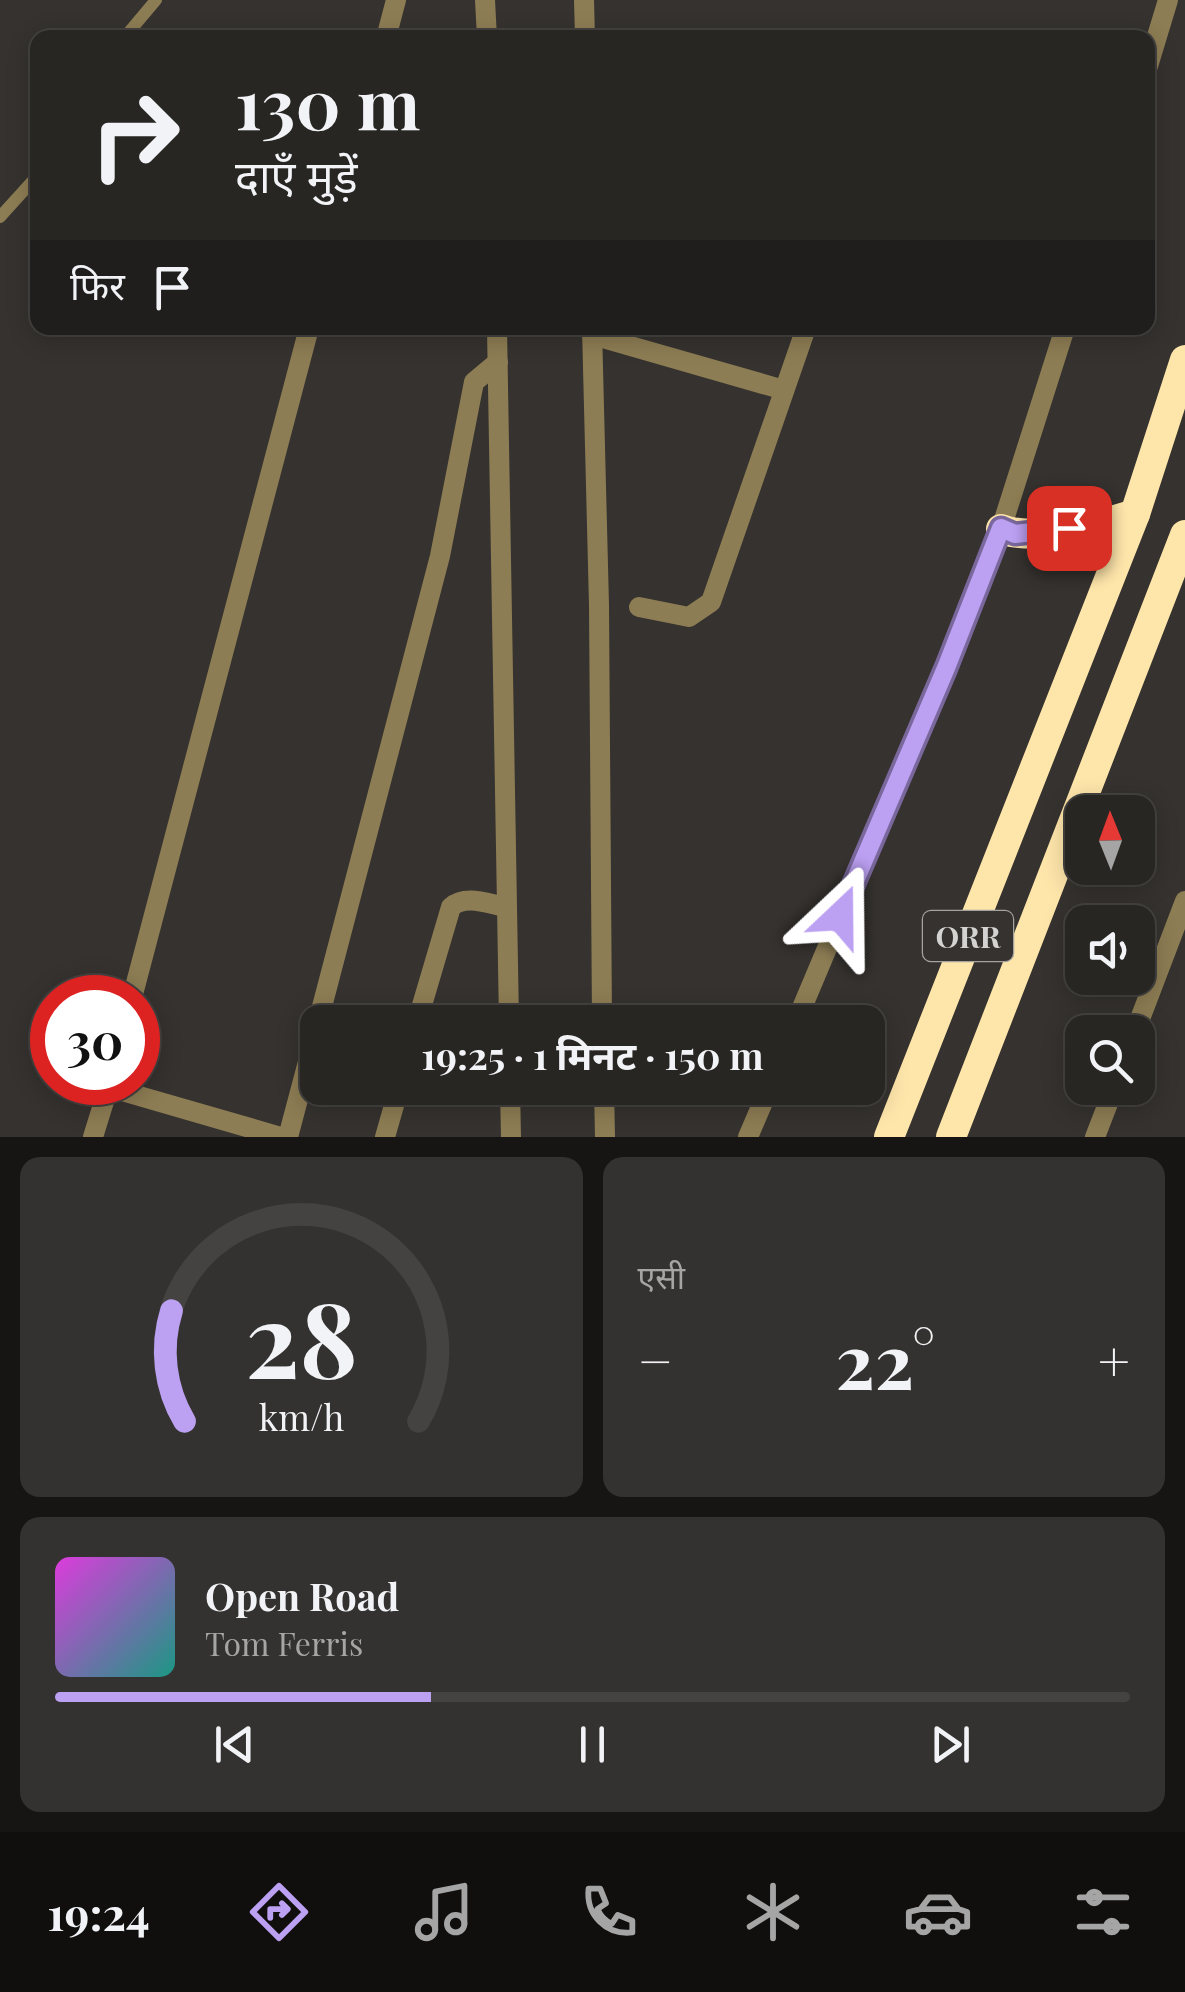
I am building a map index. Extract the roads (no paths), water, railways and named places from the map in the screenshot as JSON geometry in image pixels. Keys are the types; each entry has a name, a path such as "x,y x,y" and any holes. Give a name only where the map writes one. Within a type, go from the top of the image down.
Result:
{"highway":[{"name":"ORR","path":"890,1137 1135,514 1185,360"},
{"path":"1001,528 1015,534 1104,524 1135,514"},
{"name":"ORR","path":"951,1137 1185,535"}],"street":[{"path":"388,30 396,0"},
{"path":"485,0 486,30"},
{"path":"584,0 585,30"},
{"path":"1155,43 1168,0"},
{"path":"138,975 307,335"},
{"path":"497,335 508,1005"},
{"path":"592,335 602,1005"},
{"path":"602,335 784,390"},
{"path":"639,607 689,617 711,602 804,335"},
{"path":"803,1005 1001,528 1062,335"},
{"path":"323,1005 440,556 474,382 498,362"},
{"path":"422,1005 451,907 468,900 506,907"},
{"path":"1141,1015 1185,901"},
{"path":"160,1100 284,1137 300,1083"},
{"path":"93,1137 103,1105"},
{"path":"385,1137 394,1105"},
{"path":"510,1105 511,1137"},
{"path":"604,1105 604,1137"},
{"path":"748,1137 761,1105"},
{"path":"1095,1137 1107,1105"}],"lane":[{"path":"131,30 156,0"},
{"path":"0,217 30,184"}]}
